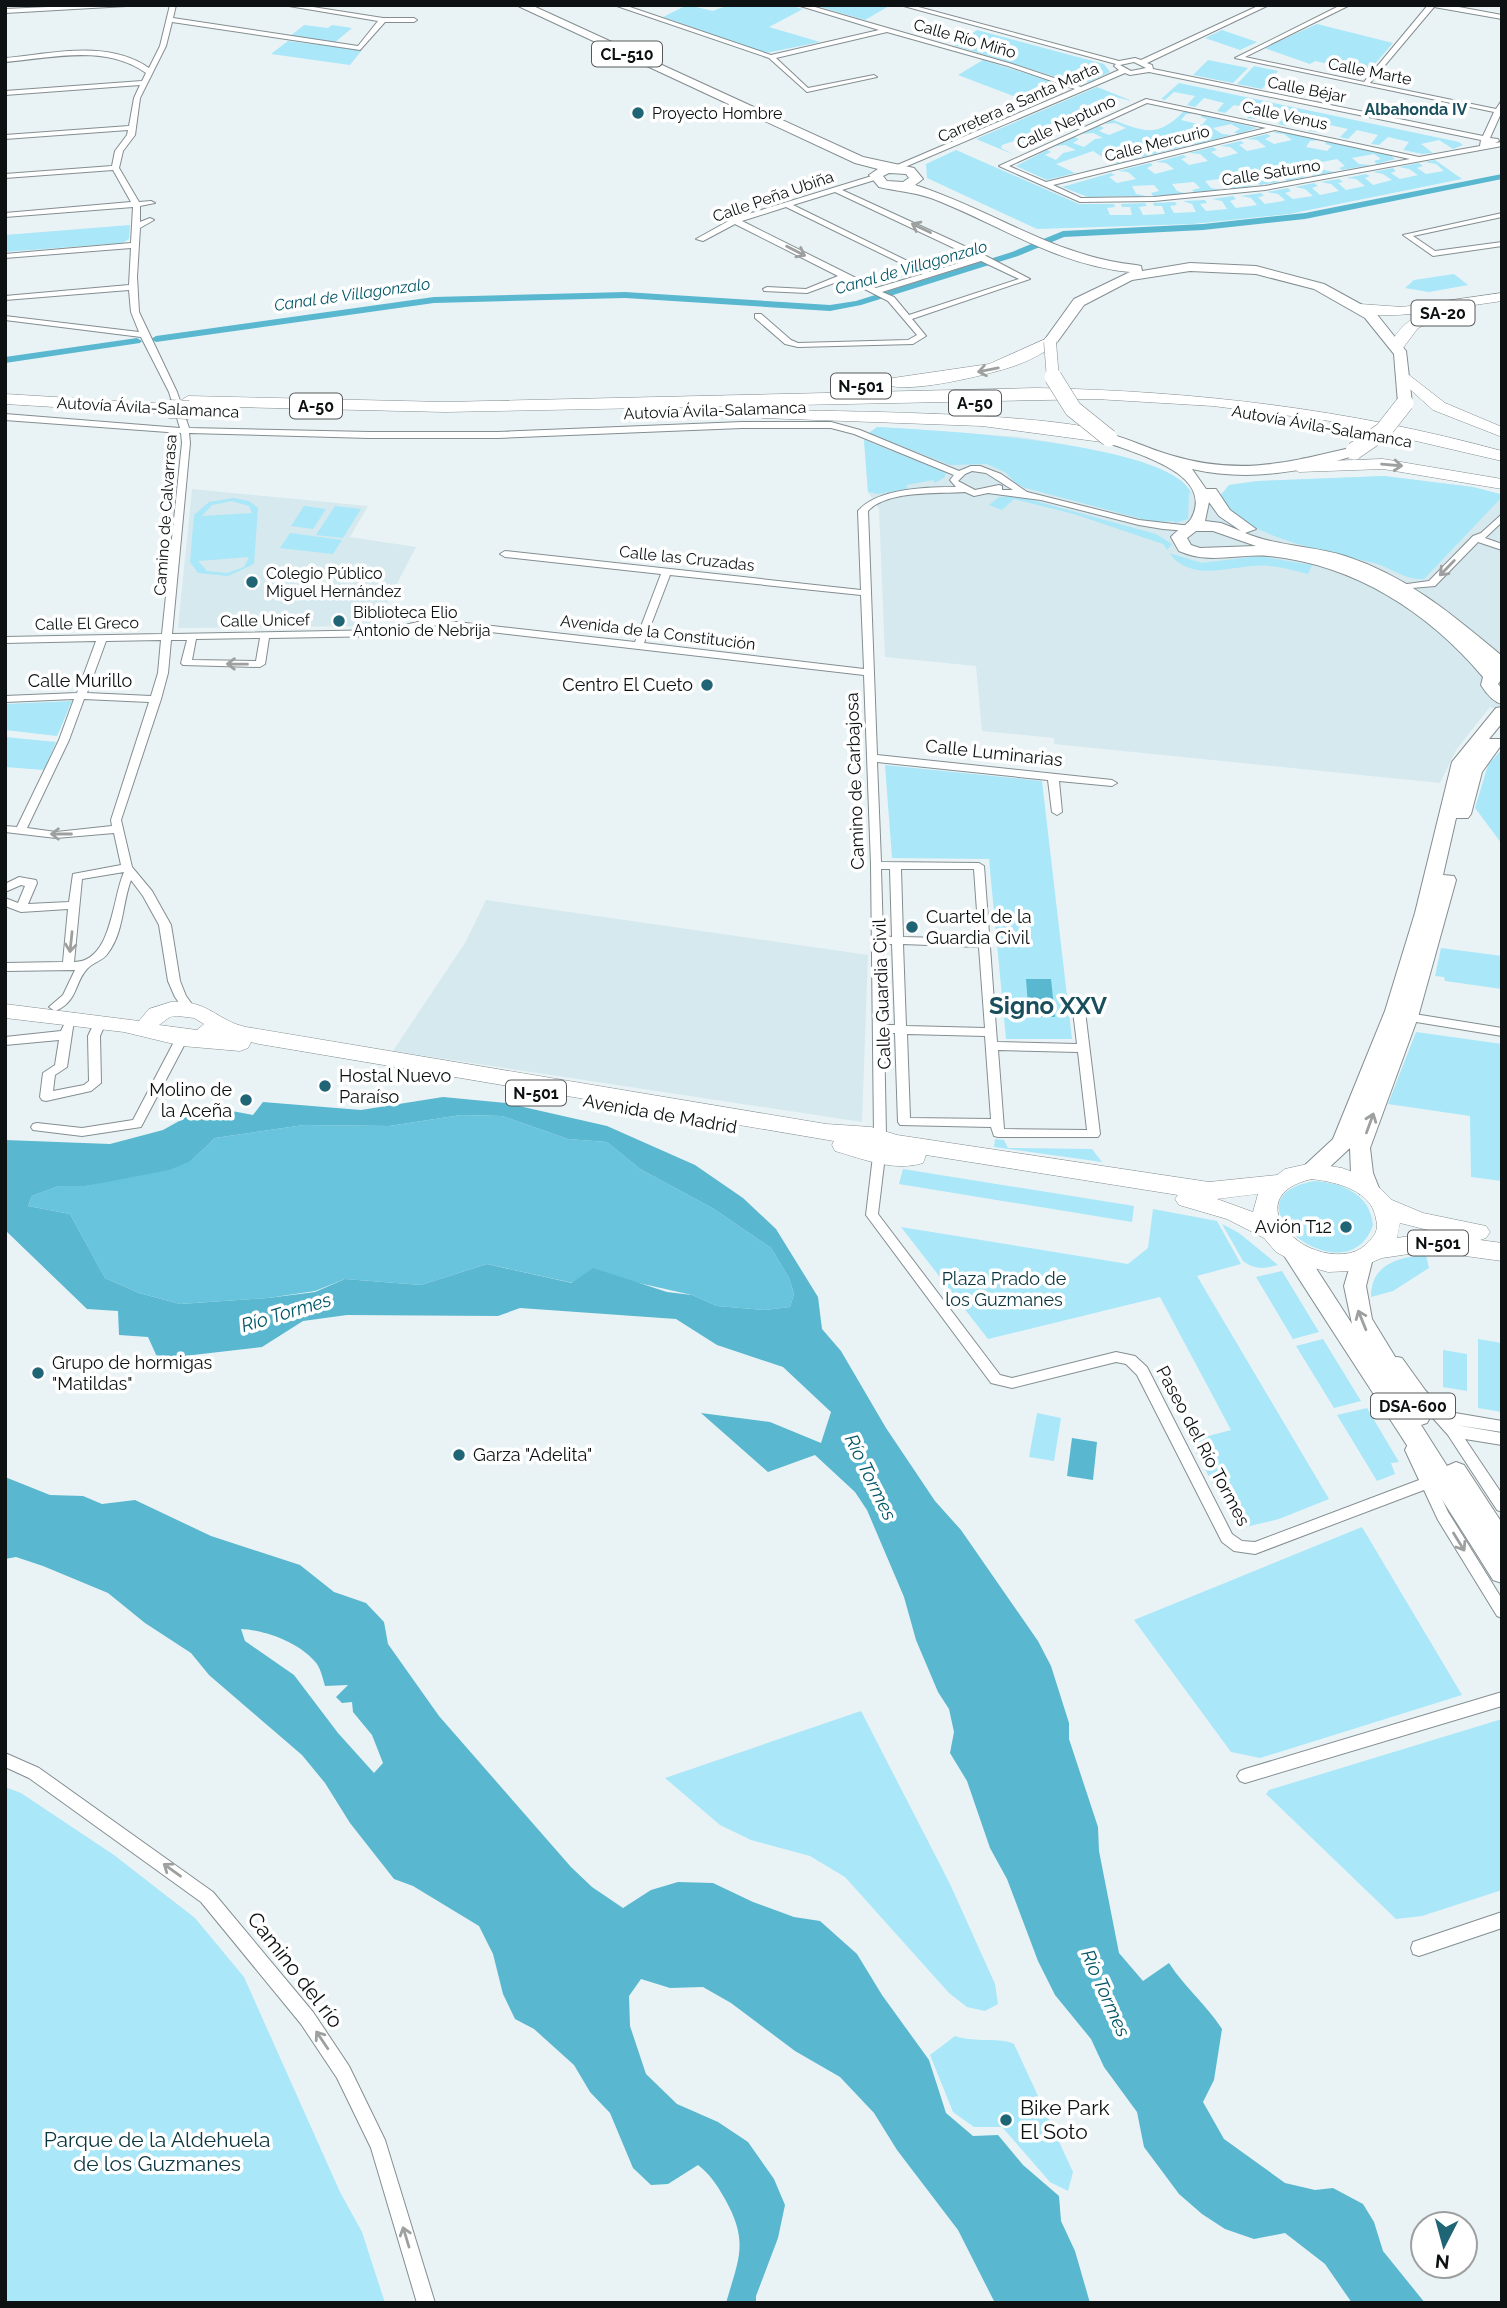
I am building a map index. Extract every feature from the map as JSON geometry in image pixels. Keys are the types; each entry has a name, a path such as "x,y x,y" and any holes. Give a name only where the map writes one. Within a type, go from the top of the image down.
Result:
{"highway":[{"name":"SA-20","path":"1360,308 1402,311 1502,297"},
{"name":"SA-20","path":"1398,345 1403,332 1424,318 1502,303"},
{"name":"N-501","path":"665,402 803,392 952,376 1005,366 1028,358 1050,342"},
{"path":"1409,380 1420,395 1435,406 1502,432"},
{"name":"Autovía Ávila-Salamanca","path":"5,387 168,405"},
{"name":"Autovía Ávila-Salamanca","path":"188,406 445,407 1037,393 1164,395 1311,412 1419,433 1502,456"},
{"name":"Autovía Ávila-Salamanca","path":"5,399 188,406 332,416 1039,402 1155,404 1312,421 1418,442 1502,466"},
{"name":"N-501","path":"632,412 996,422 1063,428 1109,438"},
{"path":"1299,467 1383,464 1502,484"},
{"path":"5,1004 65,1020 157,1019"},
{"path":"5,1011 100,1022 157,1019 191,1011 203,1013 199,1033"},
{"name":"Avenida de Madrid","path":"157,1019 199,1033 831,1143 883,1143 1209,1191 1277,1183"},
{"name":"Avenida de Madrid","path":"883,1143 1202,1202 1234,1212 1272,1232"},
{"name":"N-501","path":"1277,1183 1293,1175 1312,1171 1332,1172 1419,1221 1502,1236"},
{"path":"1272,1232 1264,1206 1277,1183"},
{"name":"N-501","path":"1370,1254 1388,1234 1388,1215 1376,1197"},
{"name":"N-501","path":"1272,1232 1293,1251 1328,1262 1429,1242 1502,1252"}],"main road":[{"name":"CL-510","path":"521,5 859,160 894,168 935,195 1070,256 1112,268 1162,270"},
{"name":"CL-510","path":"859,160 878,178 912,180"},
{"path":"878,178 894,168"},
{"name":"CL-510","path":"1070,256 1087,285"},
{"path":"1158,457 1190,466 1249,471 1299,467 1354,450 1383,433 1405,403 1409,380 1398,345 1389,332 1360,308 1325,289 1267,272 1215,267 1162,270 1087,285 1062,317 1050,342 1048,365 1061,396 1071,409 1109,438 1158,457 1193,476 1198,484 1202,515 1182,532 1180,542 1193,552 1203,555 1268,551 1314,560 1400,593 1498,671"},
{"path":"1232,552 1238,544 1211,512 1209,496 1216,483 1249,471"},
{"path":"1211,492 1219,507 1231,520 1299,550"},
{"path":"1192,526 1228,531 1338,559 1403,587 1450,619 1498,671"},
{"path":"1376,1197 1362,1173 1360,1148 1408,1017 1438,918 1468,752 1501,704 1489,685 1498,671"},
{"path":"1312,1171 1342,1143 1389,1028 1463,783 1502,733"},
{"name":"DSA-600","path":"1293,1251 1377,1381 1397,1406 1502,1573"},
{"name":"DSA-600","path":"1370,1254 1355,1286 1361,1320 1502,1544"}],"street":[{"path":"5,10 141,5"},
{"path":"136,204 115,169 119,151 133,128 135,103 145,75 159,58 173,5"},
{"path":"286,5 383,20 414,20"},
{"path":"346,14 348,5"},
{"path":"617,5 771,57 807,90 874,78"},
{"name":"Calle Río Miño","path":"800,5 1010,65 1081,89"},
{"path":"903,5 1119,63 1143,62 1266,5"},
{"name":"Calle Marte","path":"1347,5 1238,58 1497,111"},
{"path":"1366,84 1434,5 1502,15"},
{"path":"1497,5 1502,15"},
{"path":"170,20 360,48 383,20"},
{"path":"771,57 888,30"},
{"path":"5,60 111,54 145,75"},
{"path":"1143,62 1150,66 1149,70"},
{"path":"1119,63 1117,67 1123,71"},
{"name":"Calle Béjar","path":"1123,71 1139,73 1149,70 1502,143"},
{"name":"Carretera a Santa Marta","path":"894,168 924,158 1123,71"},
{"path":"5,93 131,83 145,75"},
{"name":"Calle Venus","path":"1140,103 1153,101 1423,159"},
{"path":"1483,139 1502,102"},
{"name":"Calle Neptuno","path":"1045,185 1003,166 1140,103"},
{"path":"5,137 133,128"},
{"name":"Calle Mercurio","path":"1045,185 1276,128"},
{"path":"1463,136 1476,147"},
{"name":"Calle Saturno","path":"1476,147 1483,139"},
{"name":"Calle Saturno","path":"1045,185 1080,200 1154,199 1231,193 1502,143"},
{"name":"Carretera a Santa Marta","path":"912,180 924,158"},
{"path":"5,177 115,169"},
{"name":"Calle Peña Ubiña","path":"700,239 735,221 834,189 878,178"},
{"path":"848,193 854,183"},
{"path":"834,189 848,193 1026,279 908,318"},
{"path":"5,215 151,203"},
{"name":"Camino de Calvarrasa","path":"117,830 118,810 156,699 169,637 186,431 170,387 134,307 136,204"},
{"path":"785,204 929,274"},
{"path":"1502,215 1407,235 1433,254 1502,244"},
{"path":"136,227 150,220"},
{"path":"735,221 880,294 908,318 922,336 921,339 798,345 788,342 758,316"},
{"path":"5,256 135,245"},
{"path":"880,294 929,274 989,260"},
{"path":"767,289 807,291 845,276"},
{"path":"5,298 135,287"},
{"path":"5,317 145,335"},
{"path":"5,417 186,431 434,435 742,425 831,425 857,432 958,476 964,489"},
{"path":"958,476 971,469 986,470 1023,493"},
{"name":"Camino de Carbajosa","path":"943,488 958,476"},
{"path":"992,492 1001,486 1002,479"},
{"name":"Camino de Carbajosa","path":"883,1143 864,507 872,501 943,488 992,492"},
{"path":"992,492 1023,493 1154,527 1180,542"},
{"path":"1403,587 1432,584 1476,538 1484,535 1502,517"},
{"path":"1154,527 1192,526"},
{"path":"1476,538 1502,547"},
{"name":"Calle las Cruzadas","path":"505,554 866,593"},
{"path":"638,646 666,572"},
{"name":"Calle Unicef","path":"169,637 384,634 430,622 444,623"},
{"name":"Avenida de la Constitución","path":"444,623 868,672"},
{"path":"192,637 186,663 260,664 265,636"},
{"name":"Calle El Greco","path":"5,640 169,637"},
{"path":"20,831 47,778 82,696 102,639"},
{"name":"Calle Murillo","path":"5,699 82,696 156,699"},
{"name":"Calle Luminarias","path":"872,758 1112,783"},
{"path":"1053,776 1057,812"},
{"path":"5,829 57,835 117,830 128,870 145,889 165,925 174,981 191,1011"},
{"path":"876,865 979,866 999,1133 1094,1134 1079,1011"},
{"name":"Calle Guardia Civil","path":"883,1143 901,1030 895,865"},
{"path":"100,1022 94,1036 95,1083 87,1088 46,1097 49,1073 61,1068 67,997 87,965 111,939 120,893 128,870"},
{"path":"68,966 77,876 128,870"},
{"path":"5,889 19,881 32,883 21,908"},
{"path":"120,893 145,889"},
{"path":"5,902 21,908 74,905"},
{"path":"877,940 984,943"},
{"path":"5,967 87,965"},
{"path":"157,1019 174,981"},
{"path":"1408,1017 1502,1032"},
{"path":"5,1041 65,1020"},
{"path":"878,1029 990,1032"},
{"path":"37,1127 82,1132 137,1124 199,1033"},
{"path":"992,1046 1083,1048"},
{"path":"883,1143 997,1123"},
{"name":"Paseo del Río Tormes","path":"883,1143 872,1216 996,1379 1012,1383 1109,1359 1129,1360 1142,1371 1227,1538 1239,1547 1255,1548 1426,1483"},
{"path":"1383,1338 1420,1394 1449,1426 1502,1506"},
{"path":"1377,1381 1426,1483 1502,1612"},
{"path":"1449,1426 1455,1419 1502,1427"},
{"path":"1449,1426 1502,1439"},
{"path":"1245,1776 1502,1699"},
{"name":"Camino del río","path":"5,1760 34,1773 207,1897 307,2018 348,2081 379,2146 426,2303"},
{"path":"1419,1948 1502,1920"}],"shaded area":[{"path":"877,427 1020,437 1063,444 1124,458 1168,474 1181,480 1191,492 1220,495 1229,485 1257,481 1384,476 1473,487 1502,495 1502,710 1490,707 1456,750 1440,783 1054,744 1054,738 982,731 976,666 885,657 879,509 868,492 864,440"},
{"name":"Colegio Público Miguel Hernández","path":"192,489 368,506 350,537 416,547 375,626 178,628"},
{"path":"486,900 868,955 862,1122 393,1051 465,943"},
{"path":"461,1115 502,1116 568,1139 607,1142 640,1169 714,1209 771,1248 789,1278 794,1294 790,1307 765,1310 717,1306 692,1295 634,1282 573,1283 487,1264 421,1285 345,1279 315,1291 268,1298 180,1304 139,1293 105,1278 70,1214 28,1206 32,1196 59,1186 86,1186 191,1161 215,1138 304,1125 389,1126"}],"green space":[{"path":"757,3 803,9 769,27 820,42 766,53 663,17 687,5 713,11 733,5"},
{"path":"889,6 865,20 820,7"},
{"path":"1317,24 1393,43 1368,72 1315,61 1310,64 1264,48"},
{"path":"304,25 352,28 333,44 289,37"},
{"path":"977,30 1104,64 1110,72 1089,82 1075,83 953,45"},
{"path":"1222,30 1257,42 1240,50 1205,38"},
{"path":"288,41 362,50 350,65 271,54"},
{"path":"983,60 1050,81 1016,97 958,75"},
{"path":"1208,60 1248,68 1233,83 1193,75"},
{"path":"1254,66 1278,71 1262,89 1237,84"},
{"path":"1179,83 1463,145 1453,149 1439,140 1421,144 1433,153 1422,154 1403,150 1409,142 1388,137 1379,145 1371,144 1378,135 1357,130 1348,139 1340,137 1348,129 1326,124 1317,132 1309,131 1316,122 1295,117 1286,126 1278,124 1286,116 1265,111 1256,119 1247,118 1255,109 1234,105 1225,113 1217,111 1224,103 1204,98 1195,107 1187,105 1195,96 1174,92 1165,100 1161,99"},
{"path":"1097,87 1132,101 1111,96 1100,103 1114,110 1095,104 1081,109 1096,118 1076,113 1062,118 1076,127 1056,122 1042,127 1054,137 1036,131 1022,136 1021,139 1036,145 1033,147 1017,140 1002,145 1001,148 1015,155 976,139"},
{"path":"1184,111 1196,113 1186,114 1181,120 1202,125 1207,119 1201,117 1202,115 1257,128 1238,134 1234,132 1240,129 1231,124 1213,128 1222,134 1232,135 1193,145 1190,143 1195,140 1187,135 1169,139 1177,145 1187,146 1134,159 1131,157 1137,155 1128,150 1110,154 1118,160 1128,161 1113,164 1093,151 1056,164 1075,173 1047,180 1016,166 1047,150 1051,152 1045,155 1056,160 1063,153 1076,150 1065,145 1055,146 1074,137 1079,139 1073,143 1084,147 1095,139 1103,138 1093,133 1082,134 1099,126 1104,128 1099,131 1109,135 1126,128 1115,123 1104,124 1113,120 1143,130 1159,129"},
{"path":"1280,131 1320,140 1310,141 1306,147 1327,151 1332,146 1325,144 1327,141 1389,154 1395,159 1377,164 1374,161 1381,159 1374,154 1352,158 1359,164 1371,165 1342,170 1339,168 1345,166 1337,159 1317,163 1324,170 1335,172 1313,176 1310,173 1315,171 1307,165 1289,168 1296,175 1306,177 1287,181 1283,178 1289,176 1281,170 1263,173 1270,180 1280,182 1260,185 1256,182 1262,181 1254,174 1236,178 1243,184 1253,186 1229,189 1226,186 1233,185 1226,178 1205,181 1211,188 1222,190 1195,193 1192,190 1200,188 1194,182 1172,184 1177,191 1187,194 1153,196 1151,193 1159,191 1154,185 1132,186 1136,194 1146,196 1088,197 1062,187 1111,173 1115,175 1109,177 1117,183 1136,179 1128,172 1118,171 1150,163 1153,165 1147,168 1155,174 1174,169 1166,163 1156,162 1183,155 1187,157 1181,159 1189,165 1208,161 1200,154 1189,153 1213,147 1217,150 1211,152 1220,158 1238,153 1230,147 1220,146 1241,141 1244,143 1239,145 1247,151 1266,147 1257,140 1247,139 1267,134 1271,136 1265,139 1274,144 1292,140 1284,134 1273,133"},
{"path":"956,150 1079,204 1114,204 1115,207 1107,208 1110,215 1132,215 1130,207 1122,207 1121,204 1145,203 1147,206 1139,207 1143,215 1165,214 1162,206 1154,206 1153,203 1175,202 1177,205 1170,206 1174,213 1196,212 1192,204 1183,201 1205,200 1207,203 1200,204 1206,211 1227,209 1222,201 1212,199 1233,196 1236,199 1230,201 1236,208 1257,205 1251,198 1241,196 1261,193 1264,196 1258,197 1265,204 1285,200 1278,194 1267,192 1288,188 1291,191 1285,193 1293,199 1313,196 1305,189 1295,187 1314,183 1318,186 1312,188 1320,195 1339,191 1331,184 1321,182 1339,179 1343,182 1338,183 1346,190 1365,186 1356,179 1346,178 1366,174 1370,176 1365,178 1373,185 1392,180 1373,172 1393,168 1396,171 1391,173 1400,179 1418,175 1399,167 1419,163 1423,166 1417,168 1426,174 1444,171 1436,164 1425,162 1435,160 1462,179 1289,214 1192,224 1037,229 927,178 926,164"},
{"path":"130,225 129,239 123,243 5,252 5,235"},
{"path":"1454,274 1468,285 1429,292 1405,288 1414,280"},
{"path":"877,427 946,431 1045,442 1139,461 1172,475 1191,492 1188,519 1175,523 1153,522 1026,488 1017,484 1005,472 987,464 950,465 869,433"},
{"path":"864,440 945,472 945,477 935,483 933,480 906,485 908,489 878,494 868,492"},
{"path":"1384,476 1473,487 1500,494 1500,499 1424,579 1410,578 1374,563 1288,541 1264,532 1229,509 1221,495 1229,485 1257,481"},
{"path":"1017,496 1156,534 1172,544 1167,550 1163,544 1074,514 1014,499 1002,510 989,505 999,497"},
{"path":"234,498 249,501 258,508 254,564 228,576 198,573 190,562 194,515 209,502","holes":["232,501 249,506 252,513 202,516 212,505","249,557 244,567 227,573 207,571 198,561"]},
{"path":"304,506 326,509 313,529 291,526"},
{"path":"335,506 361,509 343,538 316,535"},
{"path":"290,533 342,540 333,554 280,548"},
{"path":"1169,553 1202,563 1258,556 1312,565 1308,574 1270,566 1203,571 1179,563"},
{"path":"72,701 57,736 5,730 5,704"},
{"path":"5,737 56,742 44,770 5,767"},
{"path":"1502,749 1502,844 1475,808 1488,765"},
{"path":"885,765 1042,781 1072,1039 1006,1039 989,859 892,858"},
{"path":"1441,948 1502,956 1502,989 1445,981 1444,977 1435,976"},
{"path":"1416,1032 1502,1044 1502,1181 1471,1177 1470,1116 1388,1104"},
{"path":"995,1139 1004,1140 1008,1148 1092,1149 1102,1162 994,1147"},
{"path":"903,1169 1134,1206 1132,1222 899,1184"},
{"path":"1315,1181 1345,1188 1367,1205 1373,1225 1359,1246 1339,1252 1317,1249 1298,1238 1283,1222 1279,1205 1288,1191"},
{"name":"Plaza Prado de los Guzmanes","path":"1153,1209 1217,1221 1241,1264 1197,1276 1329,1499 1279,1519 1237,1529 1190,1441 1231,1430 1160,1297 988,1339 901,1227 1128,1264 1148,1248"},
{"path":"1222,1224 1239,1233 1278,1265 1260,1268 1243,1261"},
{"path":"1426,1255 1429,1268 1393,1291 1371,1297 1376,1277 1388,1264"},
{"path":"1282,1271 1319,1332 1293,1339 1256,1277"},
{"path":"1323,1339 1361,1401 1334,1408 1296,1346"},
{"path":"1478,1339 1502,1343 1502,1412 1478,1408"},
{"path":"1443,1350 1467,1354 1467,1391 1443,1387"},
{"path":"1367,1408 1399,1462 1391,1463 1395,1474 1377,1481 1337,1415"},
{"path":"1037,1413 1061,1418 1054,1461 1029,1457"},
{"path":"1362,1527 1462,1695 1260,1758 1231,1752 1134,1620"},
{"path":"861,1711 950,1884 995,1984 998,2004 985,2011 967,2007 949,1993 845,1877 810,1856 751,1840 720,1825 665,1778"},
{"path":"1502,1719 1502,1890 1422,1916 1396,1919 1266,1794 1269,1790"},
{"name":"Parque de la Aldehuela de los Guzmanes","path":"5,1787 21,1793 114,1855 195,1918 244,1977 340,2192 362,2232 385,2303 5,2303"},
{"name":"Bike Park El Soto","path":"955,2036 1014,2044 1073,2172 1068,2191 1050,2182 1002,2127 974,2127 953,2112 930,2055"}],"water":[{"path":"1026,979 1051,979 1055,1017 1029,1017"},
{"name":"Río Tormes","path":"443,1097 506,1103 607,1126 695,1165 743,1198 776,1229 818,1297 822,1329 841,1351 886,1428 935,1501 961,1530 1038,1641 1051,1666 1069,1723 1069,1739 1098,1827 1099,1851 1119,1953 1143,1981 1169,1963 1222,2029 1214,2080 1203,2102 1224,2139 1285,2183 1315,2190 1333,2188 1363,2204 1374,2222 1383,2251 1425,2303 1352,2303 1325,2264 1285,2233 1254,2239 1225,2229 1202,2214 1179,2194 1144,2147 1137,2112 1104,2067 1091,2039 1055,1995 1038,1961 1007,1879 990,1848 967,1781 950,1753 954,1732 949,1709 938,1692 916,1640 904,1597 867,1510 855,1492 815,1455 768,1472 701,1413 770,1422 821,1443 831,1412 783,1367 717,1345 676,1319 520,1308 498,1316 347,1315 303,1321 262,1347 158,1359 148,1337 119,1335 118,1311 87,1309 5,1230 5,1140 110,1144 163,1130 206,1106 253,1115 263,1102 361,1110","holes":["461,1115 502,1116 568,1139 607,1142 640,1169 714,1209 771,1248 789,1278 794,1294 790,1307 765,1310 717,1306 692,1295 667,1292 593,1268 572,1283 487,1264 421,1285 345,1279 315,1292 180,1304 139,1293 105,1278 70,1214 28,1206 32,1196 59,1186 86,1186 169,1170 191,1161 215,1138 304,1125 389,1126"]},
{"path":"1072,1438 1097,1442 1093,1480 1067,1476"},
{"path":"5,1477 50,1495 83,1496 102,1504 135,1500 211,1536 300,1565 334,1592 366,1603 384,1622 388,1644 439,1716 571,1867 592,1887 623,1908 651,1890 678,1882 713,1883 794,1917 820,1921 857,1954 882,1995 929,2060 946,2113 973,2136 998,2135 1023,2165 1059,2196 1061,2221 1075,2251 1090,2303 995,2303 958,2230 897,2150 874,2113 840,2077 795,2051 731,2003 703,1987 670,1988 641,1979 629,1996 630,2026 646,2074 677,2104 718,2122 748,2142 774,2179 785,2205 778,2238 756,2296 756,2303 726,2303 738,2262 739,2239 732,2214 716,2184 698,2165 668,2184 651,2185 633,2168 610,2113 590,2092 574,2065 534,2029 515,2019 503,1994 493,1954 479,1926 413,1886 394,1879 302,1755 209,1675 191,1653 145,1623 108,1593 16,1557 5,1559","holes":["241,1629 272,1635 302,1650 317,1664 325,1686 348,1685 336,1697 342,1703 352,1702 353,1712 372,1735 383,1763 374,1773 338,1733 294,1675 245,1641"]}],"waterway":[{"name":"Canal de Villagonzalo","path":"156,339 434,300 625,295 830,308 858,303 1015,254 1063,234 1203,227 1305,216 1502,176"},
{"name":"Canal de Villagonzalo","path":"5,360 137,341"}],"place":[{"name":"Proyecto Hombre","path":"638,113"},
{"name":"Colegio Público Miguel Hernández","path":"252,582"},
{"name":"Biblioteca Elio Antonio de Nebrija","path":"339,621"},
{"name":"Centro El Cueto","path":"707,685"},
{"name":"Cuartel de la Guardia Civil","path":"912,927"},
{"name":"Hostal Nuevo Paraíso","path":"325,1086"},
{"name":"Molino de la Aceña","path":"246,1100"},
{"name":"Avión T12","path":"1346,1227"},
{"name":"Grupo de hormigas \"Matildas\"","path":"38,1373"},
{"name":"Garza \"Adelita\"","path":"459,1455"},
{"name":"Bike Park El Soto","path":"1006,2120"}],"district":[{"name":"Albahonda IV","path":"1416,109"},
{"name":"Signo XXV","path":"1048,1006"}]}
